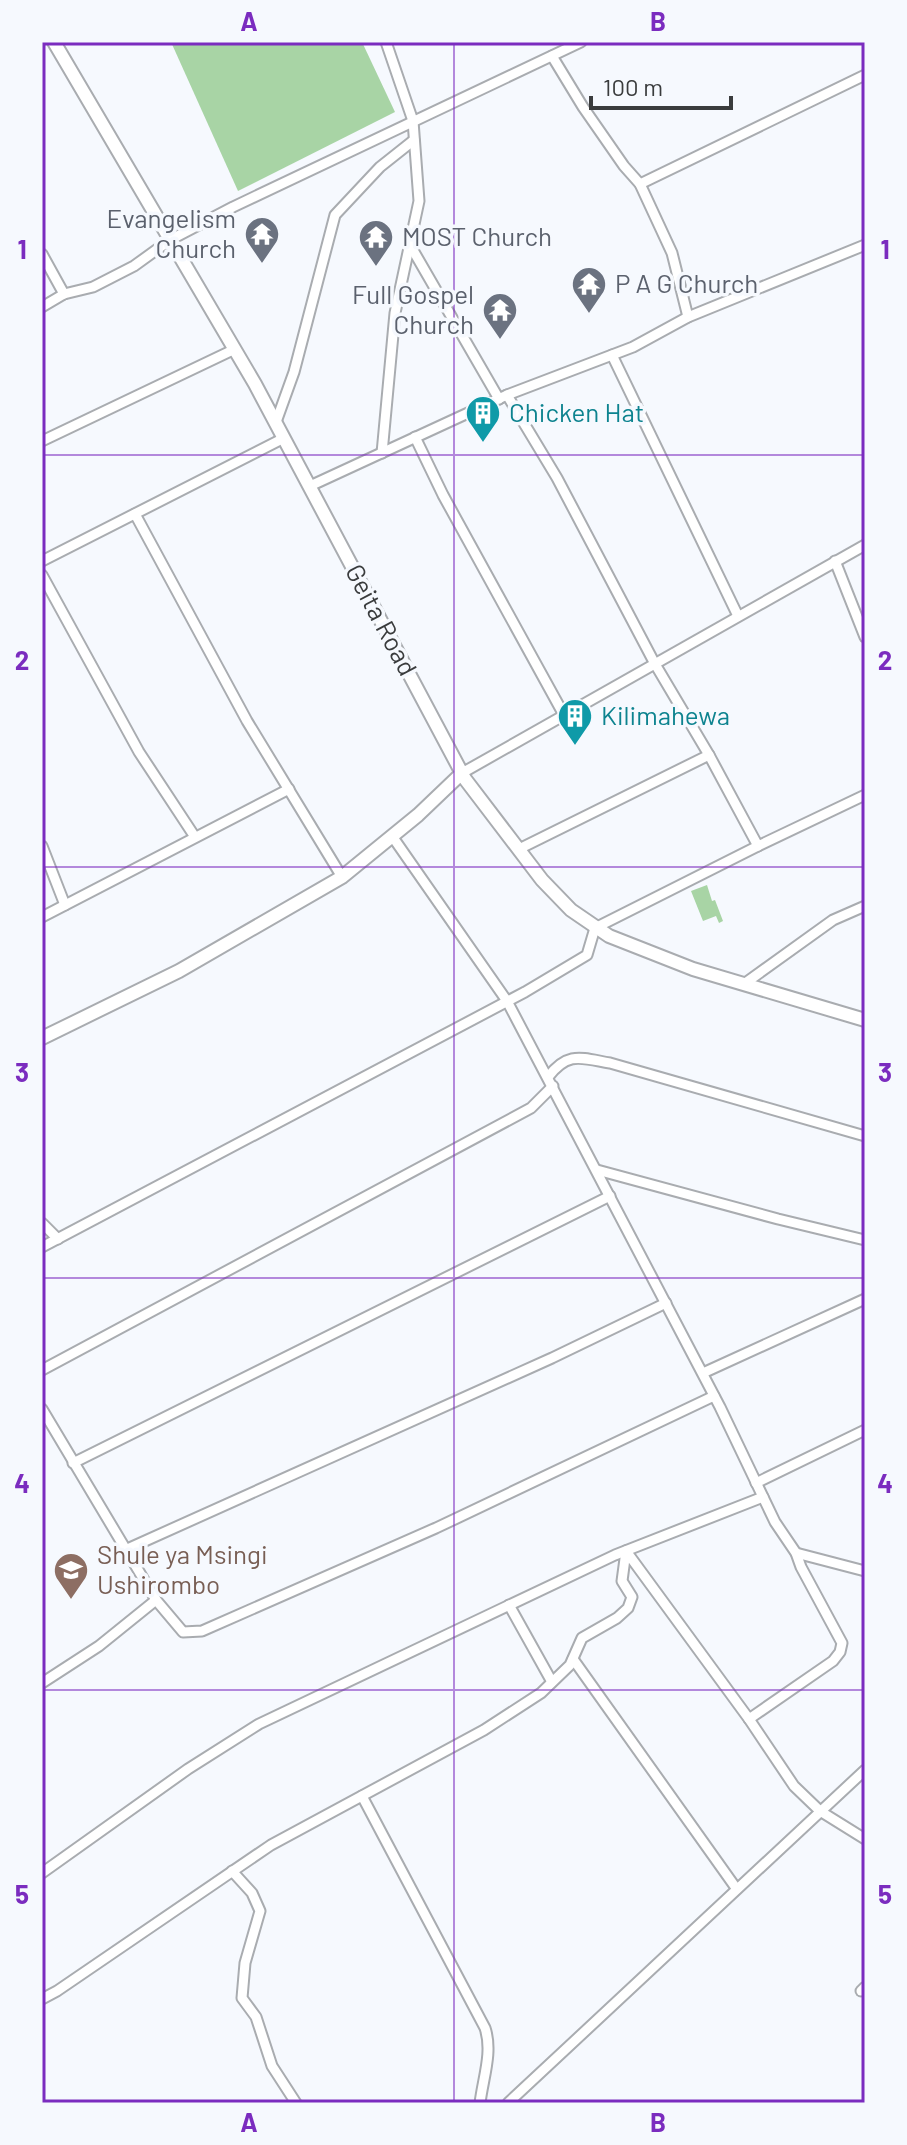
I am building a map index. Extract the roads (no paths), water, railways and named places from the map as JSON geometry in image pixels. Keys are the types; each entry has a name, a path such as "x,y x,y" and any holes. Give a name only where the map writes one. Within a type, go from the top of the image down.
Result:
{"main road":[{"name":"Geita Road","path":"54,42 276,422 462,773 542,880 571,910 609,936 693,969 865,1020"},
{"path":"42,1038 179,971 342,877 462,773"}],"street":[{"path":"382,453 395,313 419,201 413,121 386,42"},
{"path":"42,307 64,294 93,287 134,266 170,240 233,207 581,42"},
{"path":"552,56 583,107 640,184 672,253 688,317"},
{"path":"640,184 865,75"},
{"path":"276,422 294,372 335,215 380,167 414,140"},
{"path":"410,245 503,397 557,478 655,664 758,846"},
{"path":"310,486 503,397 633,347 688,317 865,245"},
{"path":"42,254 64,294"},
{"path":"42,441 235,349"},
{"path":"612,355 738,616"},
{"path":"415,437 443,495 564,715"},
{"path":"42,561 284,438"},
{"path":"135,514 247,721 342,877"},
{"path":"462,773 865,545"},
{"path":"835,561 865,637"},
{"path":"42,575 139,752 195,837"},
{"path":"519,849 709,755"},
{"path":"42,917 289,789"},
{"path":"42,1247 507,1001 587,955 595,928 865,795"},
{"path":"392,836 507,1001 703,1373 775,1522 796,1553 842,1643 833,1661 749,1719"},
{"path":"42,846 65,905"},
{"path":"744,984 833,920 865,906"},
{"path":"42,1370 531,1108 551,1081 560,1062 578,1057 610,1063 865,1136"},
{"path":"597,1170 865,1240"},
{"path":"73,1463 610,1196"},
{"path":"42,1223 58,1239"},
{"path":"703,1373 865,1299"},
{"path":"125,1550 552,1358 666,1303"},
{"path":"42,1409 156,1600 183,1632 202,1631 436,1528 714,1396"},
{"path":"756,1483 865,1430"},
{"path":"42,1873 188,1769 259,1724 626,1551 763,1497"},
{"path":"42,1999 271,1845 484,1730 541,1693 573,1659 582,1638 628,1608 632,1597 622,1581 626,1551"},
{"path":"626,1551 794,1786 820,1811 865,1839"},
{"path":"796,1553 865,1571"},
{"path":"42,1683 99,1646 156,1600"},
{"path":"509,1605 552,1682"},
{"path":"573,1659 736,1888"},
{"path":"508,2103 865,1770"},
{"path":"362,1796 485,2028 490,2044 480,2103"},
{"path":"232,1871 252,1893 260,1911 245,1963 242,1998 256,2017 272,2066 296,2103"}],"place":[{"name":"Evangelism Church","path":"262,265"},
{"name":"MOST Church","path":"376,268"},
{"name":"P A G Church","path":"589,315"},
{"name":"Full Gospel Church","path":"500,341"},
{"name":"Chicken Hat","path":"483,444"},
{"name":"Kilimahewa","path":"575,747"},
{"name":"Shule ya Msingi Ushirombo","path":"71,1601"}]}
